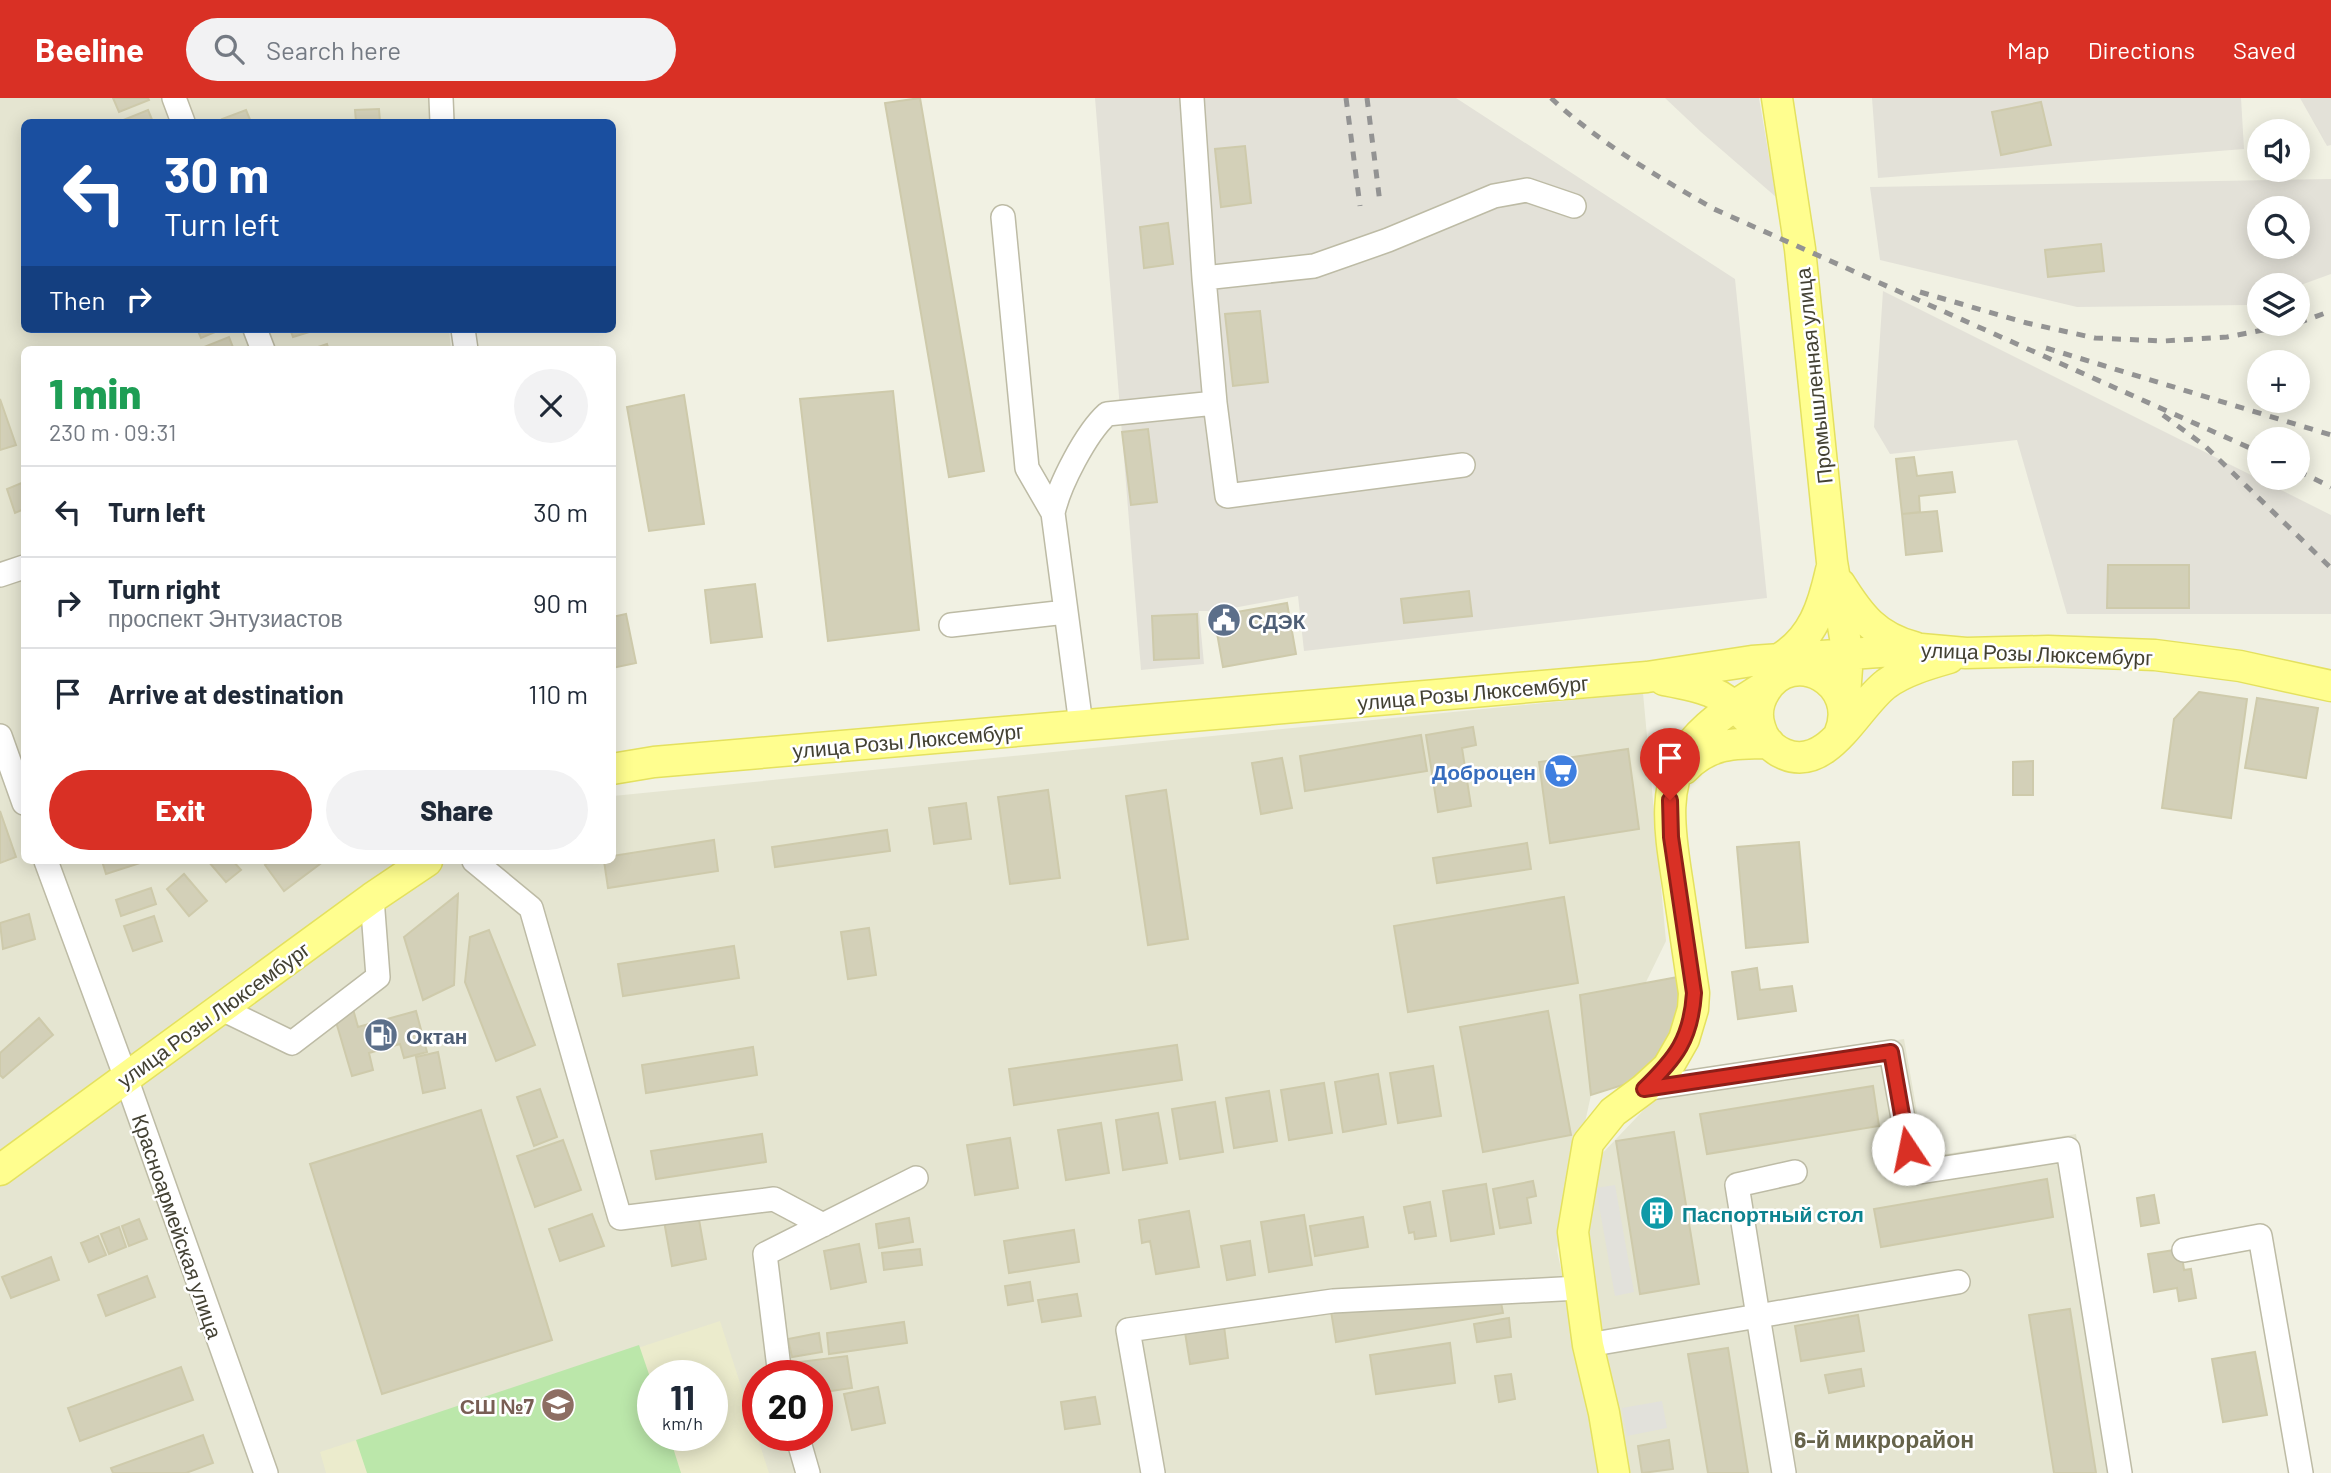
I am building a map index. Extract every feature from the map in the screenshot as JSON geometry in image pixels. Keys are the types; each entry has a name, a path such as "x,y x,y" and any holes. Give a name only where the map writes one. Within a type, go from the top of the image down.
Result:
{"main road":[{"name":"Промышленная улица","path":"1777,98 1800,249 1834,570 1848,654 1841,722"},
{"path":"1834,570 1861,615 1880,632 1899,643 1921,649"},
{"path":"1615,1473 1588,1345 1573,1232 1588,1143 1613,1111 1644,1089 1668,1067 1684,1039 1693,1009 1694,993 1670,828 1670,800 1674,779 1692,743 1776,670 1800,644 1818,615 1834,570"},
{"name":"улица Розы Люксембург","path":"616,768 654,762 1647,677 1776,670 1848,654 1921,649 1966,653 2048,651 2155,655 2240,666 2331,686"},
{"path":"1647,677 1713,692 1735,705 1766,739 1788,755 1806,757 1828,748 1841,722 1893,679 1923,666 1966,653"},
{"path":"1776,670 1810,672 1833,684 1840,696 1841,722"},
{"path":"1766,739 1758,719 1758,707 1776,670"},
{"path":"1674,779 1707,750 1766,739"},
{"name":"улица Розы Люксембург","path":"0,1170 220,1008 423,864"}],"street":[{"path":"174,98 182,119"},
{"path":"441,98 442,119"},
{"path":"1192,98 1215,403 1227,496 1463,466"},
{"path":"1205,278 1314,266 1388,240 1494,196 1527,190 1574,206"},
{"path":"1003,217 1027,468 1053,513"},
{"path":"1081,725 1053,513 1056,497 1094,426 1107,414 1215,403"},
{"path":"0,575 21,568"},
{"path":"951,625 1066,612"},
{"path":"0,736 21,795"},
{"name":"Красноармейская улица","path":"47,864 266,1473"},
{"path":"478,864 531,908 620,1218 774,1199 823,1225"},
{"path":"220,1008 292,1043 378,977 372,898"},
{"path":"1644,1089 1891,1052 1913,1173 2068,1149 2120,1473"},
{"path":"1784,1473 1737,1185 1794,1172"},
{"path":"778,1360 765,1254 916,1178"},
{"path":"2184,1250 2260,1236 2301,1473"},
{"path":"1588,1345 1958,1282"},
{"path":"1153,1473 1128,1330 1333,1301 1579,1287"},
{"path":"802,1451 808,1473"}],"shaded area":[{"path":"0,98 437,98 439,119 21,119 21,333 449,333 451,346 21,346 21,864 616,864 616,796 1643,693 1666,941 1591,1095 1557,1250 1603,1473 0,1473"},
{"path":"1095,98 1456,98 1735,279 1767,598 1304,651 1298,596 1217,611 1199,611 1204,664 1141,670"},
{"path":"1665,98 1759,98 1776,197 1701,132"},
{"path":"1872,98 2241,98 2244,149 1878,178"},
{"path":"2300,98 2331,98 2331,145 2327,146"},
{"path":"2310,179 2331,179 2331,274 2310,282 2310,273 2247,273 2247,305 2077,307 1880,260 1870,187 2247,180 2310,182"},
{"path":"1883,291 2247,473 2247,490 2281,490 2331,515 2331,614 2067,614 2017,440 1890,454 1874,427"},
{"name":"6-й микрорайон","path":"1904,1039 1925,1157 2076,1134 2131,1473 1624,1473 1586,1233 1596,1160 1676,1076"},
{"path":"1615,1185 1634,1292 1615,1296 1596,1188"},
{"name":"СШ №7","path":"720,1321 742,1389 742,1451 762,1451 769,1473 326,1473 320,1452"},
{"path":"1662,1401 1667,1428 1627,1436 1622,1408"}],"green space":[{"name":"СШ №7","path":"639,1345 644,1360 637,1360 637,1451 674,1451 681,1473 367,1473 356,1440"}],"building":[{"path":"113,98 148,98 149,100 119,112"},
{"path":"920,98 984,471 949,477 885,103"},
{"path":"2041,102 2051,145 2001,155 1992,112"},
{"path":"379,109 380,119 356,119 355,110"},
{"path":"148,110 152,119 126,119"},
{"path":"246,110 250,119 222,119"},
{"path":"1245,146 1251,203 1221,207 1215,149"},
{"path":"1168,223 1173,264 1144,268 1140,227"},
{"path":"2101,244 2104,271 2048,277 2045,250"},
{"path":"1260,311 1268,382 1233,386 1225,314"},
{"path":"199,333 213,333 201,338"},
{"path":"229,337 232,346 206,346"},
{"path":"893,391 919,630 828,641 800,399"},
{"path":"684,395 704,524 649,531 627,407"},
{"path":"0,399 16,445 0,450"},
{"path":"1148,429 1157,502 1131,505 1122,432"},
{"path":"1914,457 1917,476 1952,472 1955,492 1919,496 1920,512 1902,514 1896,459"},
{"path":"21,483 21,510 15,513 7,489"},
{"path":"1937,511 1942,551 1906,555 1902,514"},
{"path":"2108,565 2189,565 2189,608 2107,608"},
{"path":"755,584 762,637 711,643 705,590"},
{"path":"1469,591 1472,616 1404,623 1401,599"},
{"path":"1287,603 1296,654 1223,667 1214,616"},
{"path":"626,614 636,663 616,667 616,616"},
{"path":"1197,614 1199,658 1154,660 1152,616"},
{"path":"2199,692 2247,699 2231,818 2162,808 2174,719"},
{"path":"2257,698 2318,708 2306,778 2245,768"},
{"path":"1473,727 1476,745 1462,748 1471,806 1438,812 1426,735"},
{"path":"1421,735 1427,771 1305,791 1300,756"},
{"path":"1628,749 1639,829 1550,843 1539,762"},
{"path":"1282,758 1292,808 1261,814 1252,763"},
{"path":"2033,761 2033,795 2013,795 2013,762"},
{"path":"1048,790 1060,878 1010,884 998,797"},
{"path":"1166,790 1188,939 1148,945 1126,796"},
{"path":"966,803 971,839 934,844 929,808"},
{"path":"0,811 16,857 0,863"},
{"path":"887,830 890,851 775,867 772,847"},
{"path":"714,840 718,871 608,888 604,864 616,864 616,855"},
{"path":"1799,842 1808,942 1746,948 1737,847"},
{"path":"1527,843 1531,869 1437,883 1433,858"},
{"path":"103,864 137,864 106,874"},
{"path":"211,864 236,864 241,870 226,882"},
{"path":"266,864 320,864 284,891"},
{"path":"184,874 207,901 189,916 167,889"},
{"path":"151,888 156,904 121,916 116,900"},
{"path":"458,894 454,985 423,1000 404,937"},
{"path":"1564,897 1578,983 1408,1012 1394,926"},
{"path":"29,914 35,939 3,949 0,923"},
{"path":"154,916 162,941 133,951 124,926"},
{"path":"869,928 876,975 848,979 841,932"},
{"path":"489,930 535,1045 496,1061 465,982 470,937"},
{"path":"734,946 739,978 623,996 618,964"},
{"path":"1757,968 1760,990 1792,986 1796,1011 1738,1019 1732,972"},
{"path":"1678,977 1684,1011 1642,1079 1591,1095 1580,995"},
{"name":"Октан","path":"353,1009 358,1027 416,1011 427,1052 404,1058 400,1044 369,1053 373,1070 352,1076 334,1015"},
{"path":"1548,1011 1571,1135 1483,1152 1460,1027"},
{"path":"39,1018 53,1035 3,1078 0,1075 0,1053"},
{"path":"1177,1045 1182,1080 1014,1105 1009,1069"},
{"path":"753,1047 757,1075 646,1093 642,1065"},
{"path":"438,1052 445,1088 423,1093 416,1057"},
{"path":"1433,1066 1441,1116 1398,1123 1390,1073"},
{"path":"1378,1074 1386,1124 1343,1132 1335,1082"},
{"path":"1324,1083 1332,1133 1289,1140 1281,1090"},
{"path":"1873,1086 1879,1126 1707,1154 1700,1114"},
{"path":"540,1089 557,1137 534,1146 517,1097"},
{"path":"1269,1091 1277,1141 1234,1148 1226,1098"},
{"path":"1215,1102 1223,1152 1180,1159 1172,1109"},
{"path":"481,1110 552,1340 382,1394 310,1164"},
{"path":"1158,1113 1167,1163 1123,1170 1116,1120"},
{"path":"1101,1123 1109,1173 1066,1180 1058,1130"},
{"name":"Паспортный стол","path":"1674,1132 1699,1284 1640,1294 1616,1141"},
{"path":"762,1134 766,1162 656,1179 651,1151"},
{"path":"1010,1138 1018,1188 975,1195 967,1145"},
{"path":"563,1140 581,1190 535,1207 517,1156"},
{"path":"2047,1179 2053,1217 1881,1247 1874,1209"},
{"path":"1533,1181 1536,1196 1527,1198 1531,1223 1500,1228 1493,1189"},
{"path":"1486,1184 1494,1234 1451,1241 1443,1191"},
{"path":"2154,1195 2159,1223 2141,1226 2137,1198"},
{"path":"1430,1202 1436,1236 1415,1239 1414,1232 1409,1233 1404,1207"},
{"path":"1189,1211 1199,1267 1156,1274 1150,1241 1142,1243 1139,1220"},
{"path":"592,1214 604,1246 560,1261 549,1229"},
{"path":"698,1214 706,1259 672,1266 664,1221"},
{"path":"1304,1215 1312,1265 1269,1272 1261,1222"},
{"path":"1363,1217 1368,1247 1315,1256 1310,1226"},
{"path":"909,1218 913,1242 879,1248 876,1224"},
{"path":"139,1219 147,1239 129,1246 122,1226"},
{"path":"119,1227 126,1247 109,1254 101,1234"},
{"path":"1074,1230 1079,1262 1009,1273 1004,1241"},
{"path":"98,1236 106,1255 89,1262 81,1243"},
{"path":"1250,1241 1255,1275 1227,1280 1221,1246"},
{"path":"859,1244 866,1282 831,1289 824,1251"},
{"path":"920,1249 922,1265 884,1270 882,1253"},
{"path":"2181,1249 2184,1270 2191,1269 2196,1298 2179,1301 2177,1288 2154,1292 2148,1254"},
{"path":"51,1257 59,1280 11,1298 2,1277"},
{"path":"147,1276 155,1297 106,1316 98,1295"},
{"path":"1497,1281 1503,1313 1336,1342 1331,1311"},
{"path":"1030,1282 1033,1301 1008,1305 1005,1286"},
{"path":"1077,1294 1081,1316 1042,1322 1038,1300"},
{"path":"2070,1309 2096,1473 2054,1473 2029,1315"},
{"path":"1858,1315 1864,1351 1801,1361 1795,1326"},
{"path":"1509,1318 1511,1337 1477,1342 1474,1324"},
{"path":"904,1322 907,1343 829,1354 827,1333"},
{"path":"1224,1326 1228,1358 1190,1364 1185,1332"},
{"path":"819,1333 822,1352 792,1357 788,1339"},
{"path":"1450,1343 1455,1383 1376,1394 1370,1355"},
{"path":"1728,1348 1748,1473 1708,1473 1688,1354"},
{"path":"2255,1352 2267,1415 2223,1422 2212,1359"},
{"path":"847,1356 852,1388 833,1391 833,1360 815,1360"},
{"path":"181,1367 193,1400 80,1441 68,1408"},
{"path":"1861,1369 1864,1386 1829,1393 1825,1375"},
{"path":"1511,1374 1515,1399 1499,1402 1495,1376"},
{"path":"878,1387 885,1423 852,1430 844,1394"},
{"path":"1095,1397 1100,1424 1065,1429 1061,1402"},
{"path":"203,1435 213,1463 186,1473 113,1473 111,1468"},
{"path":"1669,1440 1673,1469 1642,1473 1638,1446"}],"railway":[{"path":"1346,98 1360,206"},
{"path":"1367,98 1380,203"},
{"path":"1551,98 1609,144 1714,209 2247,447"},
{"path":"1920,292 2027,323 2095,338 2164,341 2247,333"},
{"path":"2310,319 2331,311"},
{"path":"2046,348 2331,435"},
{"path":"2163,415 2205,446 2331,568"},
{"path":"2310,477 2331,487"}],"place":[{"name":"СДЭК","path":"1224,620"},
{"name":"Доброцен","path":"1561,771"},
{"name":"Октан","path":"381,1035"},
{"name":"Паспортный стол","path":"1657,1213"},
{"name":"СШ №7","path":"558,1405"}],"district":[{"name":"6-й микрорайон","path":"1884,1439"}],"route":[{"path":"1670,800 1671,837 1694,993 1693,1009 1677,1053 1668,1067 1644,1089 1891,1052 1908,1149"}]}
